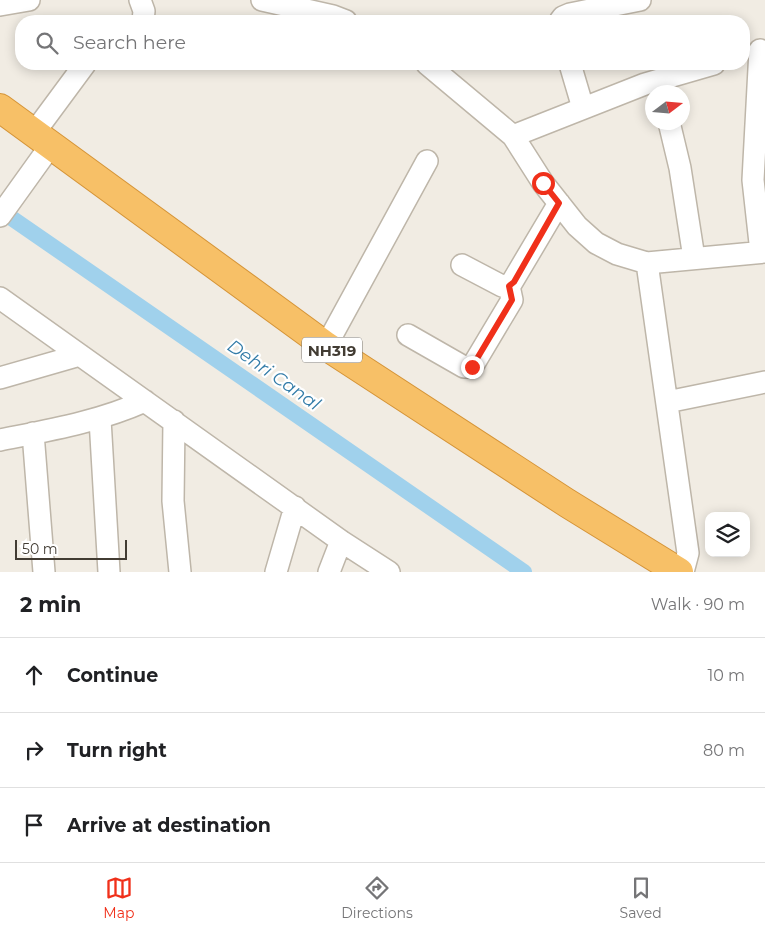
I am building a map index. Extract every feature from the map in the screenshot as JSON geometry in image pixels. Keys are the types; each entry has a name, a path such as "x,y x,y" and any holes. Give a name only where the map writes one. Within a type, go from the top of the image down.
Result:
{"highway":[{"name":"NH319","path":"0,108 326,346 566,503 679,572"}],"street":[{"path":"0,5 29,0"},
{"path":"262,0 337,12"},
{"path":"568,15 640,0"},
{"path":"435,70 513,136 543,183 577,226 596,243 617,254 647,263 763,252 753,180 756,51"},
{"path":"0,216 27,181 43,139 82,70"},
{"path":"572,70 583,108"},
{"path":"663,85 700,70"},
{"path":"513,136 583,108 645,91"},
{"path":"671,130 680,168 694,258"},
{"path":"326,346 427,161"},
{"path":"509,286 514,282 559,203"},
{"path":"647,263 688,553 683,572"},
{"path":"462,266 496,283 509,286"},
{"path":"408,336 464,367 472,367 512,300 509,286"},
{"path":"0,298 341,541 389,572"},
{"path":"0,378 80,355"},
{"path":"666,402 765,382"},
{"path":"0,440 100,419 145,401"},
{"path":"100,419 109,572"},
{"path":"174,422 173,501 180,572"},
{"path":"33,433 44,572"},
{"path":"276,572 295,507"},
{"path":"329,572 341,541"}],"waterway":[{"name":"Dehri Canal","path":"0,210 524,572"}],"route":[{"path":"472,367 476,364 512,300 509,286 514,282 559,203 543,183"}]}
